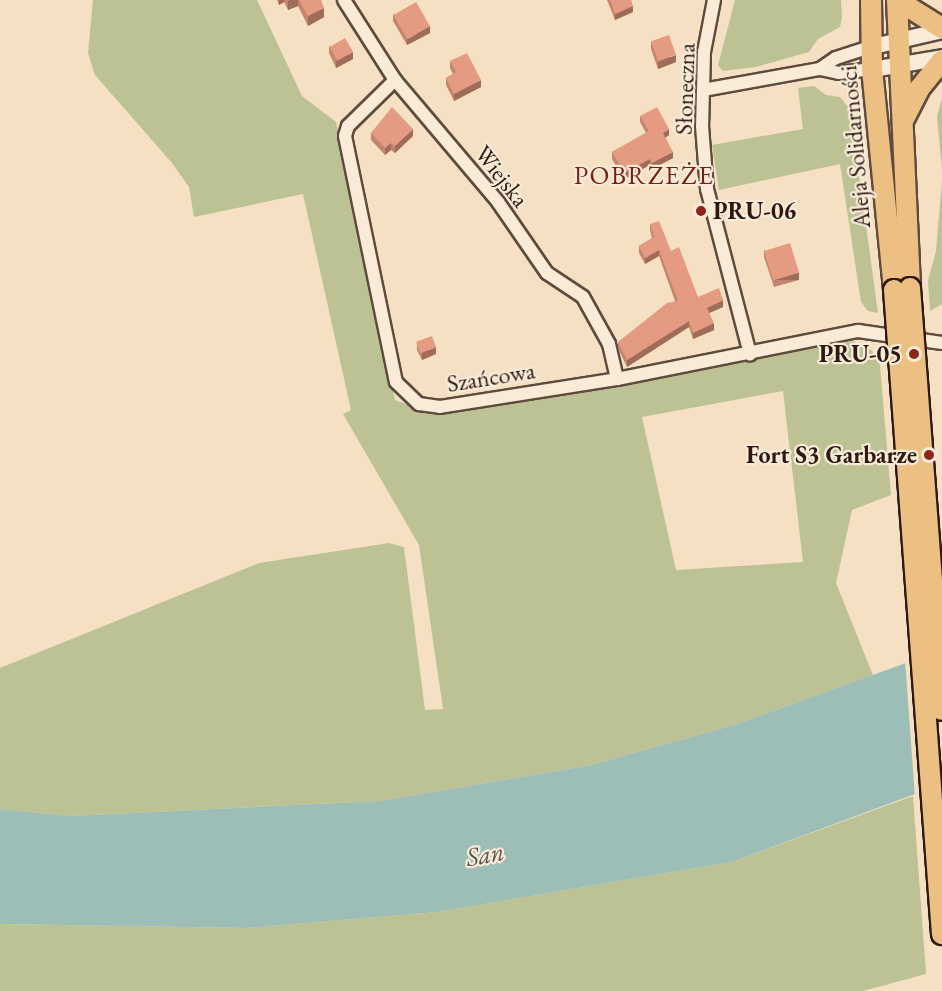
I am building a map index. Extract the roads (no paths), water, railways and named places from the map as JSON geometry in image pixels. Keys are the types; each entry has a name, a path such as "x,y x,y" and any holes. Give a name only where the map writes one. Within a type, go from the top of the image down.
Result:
{"highway":[{"name":"Aleja Solidarności","path":"871,0 872,69 902,289"},
{"name":"Aleja Solidarności","path":"897,0 904,119 902,289"},
{"path":"897,0 942,29"},
{"path":"904,119 919,88 942,59"},
{"path":"902,289 942,710"},
{"path":"902,289 942,934"}],"street":[{"name":"Wiejska","path":"344,0 395,80 498,202 547,273 583,297 609,344 617,379"},
{"name":"Słoneczna","path":"714,0 704,52 703,90 707,189 750,354"},
{"path":"820,69 836,57 942,29"},
{"path":"703,90 820,69 839,73 942,59"},
{"name":"Szańcowa","path":"395,80 348,126 345,136 396,382 419,404 440,407 617,379 858,332 942,343"}],"water":[{"name":"San","path":"942,650 942,784 732,862 437,912 247,928 0,924 0,809 71,816 380,801 591,765 737,724"}],"place":[{"name":"PRU-06","path":"701,211"},
{"name":"PRU-05","path":"914,354"},
{"name":"Fort S3 Garbarze","path":"929,455"}],"district":[{"name":"POBRZEŻE","path":"644,176"}]}
